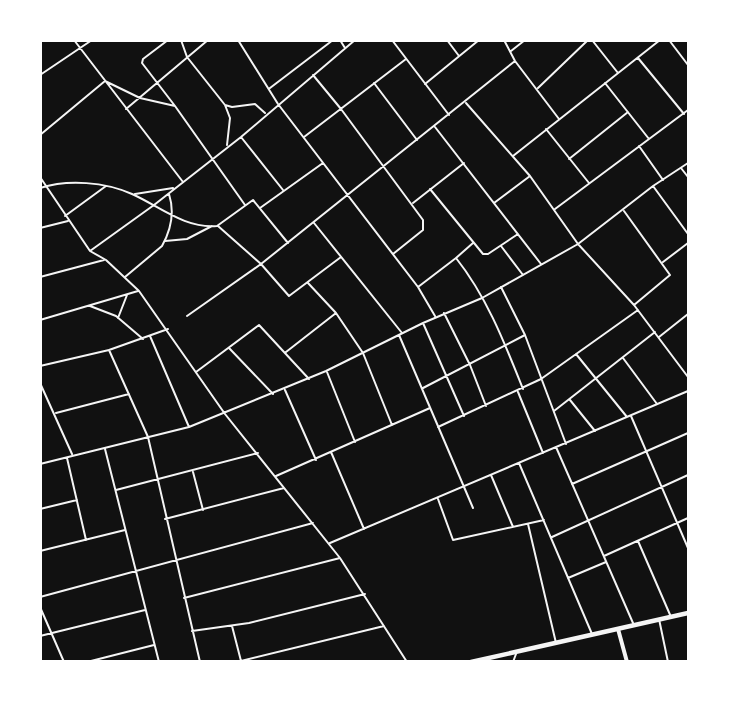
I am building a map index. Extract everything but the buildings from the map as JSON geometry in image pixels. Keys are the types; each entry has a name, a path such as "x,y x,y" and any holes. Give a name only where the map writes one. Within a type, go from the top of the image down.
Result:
{"highway":[{"path":"471,662 688,613"}],"main road":[{"path":"618,629 627,662"}],"street":[{"path":"74,40 183,182"},
{"path":"40,75 92,40"},
{"path":"168,40 142,61 245,205"},
{"path":"181,40 187,57 225,105 230,126 224,150"},
{"path":"126,109 208,40"},
{"path":"238,40 278,104 417,287 436,317"},
{"path":"269,88 333,40"},
{"path":"340,40 345,48"},
{"path":"90,251 224,150 356,40"},
{"path":"392,40 449,116"},
{"path":"447,40 459,56"},
{"path":"425,84 479,40"},
{"path":"504,40 515,61 559,119"},
{"path":"510,52 525,40"},
{"path":"537,89 590,40 618,73"},
{"path":"513,156 660,40"},
{"path":"669,40 688,65"},
{"path":"638,58 684,114"},
{"path":"304,137 406,59"},
{"path":"187,316 261,264 515,61"},
{"path":"313,75 413,203 424,226 392,255"},
{"path":"105,81 140,98 175,106"},
{"path":"40,135 105,81"},
{"path":"374,83 417,140"},
{"path":"605,83 649,139"},
{"path":"465,102 530,176 578,244 634,305 688,377"},
{"path":"225,105 232,107 255,104 266,114"},
{"path":"555,209 688,110"},
{"path":"569,159 628,112"},
{"path":"435,127 541,264"},
{"path":"546,129 589,183"},
{"path":"241,136 283,190"},
{"path":"639,146 663,180"},
{"path":"260,208 323,163"},
{"path":"413,203 464,163"},
{"path":"40,464 189,427 309,379 444,313 482,298 524,275 578,244 624,211 653,186 688,163"},
{"path":"681,168 688,177"},
{"path":"494,203 530,176"},
{"path":"40,177 48,185 68,221 90,251 106,260 125,277 139,291 168,329 225,414 340,558 407,662"},
{"path":"40,188 48,185 106,186 132,194 173,216 212,226 217,226 252,200 288,243"},
{"path":"65,216 106,186"},
{"path":"653,186 688,234"},
{"path":"132,194 176,188"},
{"path":"430,189 485,255 518,234"},
{"path":"125,277 165,241 173,216 169,193"},
{"path":"624,211 669,271 669,279 634,305"},
{"path":"40,228 68,221"},
{"path":"314,222 400,334 473,508"},
{"path":"165,241 187,239 212,226"},
{"path":"217,226 261,264 289,296 341,257"},
{"path":"417,287 473,243"},
{"path":"663,262 688,243"},
{"path":"500,246 524,275"},
{"path":"456,258 482,298 506,344 523,389"},
{"path":"40,277 106,260"},
{"path":"308,283 336,314 363,353 392,425"},
{"path":"501,287 525,335 566,444"},
{"path":"40,320 139,291"},
{"path":"118,318 127,294"},
{"path":"90,305 118,318 143,339"},
{"path":"438,427 518,392 541,379 638,310"},
{"path":"444,313 470,365 486,406"},
{"path":"285,352 336,314"},
{"path":"659,337 688,314"},
{"path":"423,323 464,416"},
{"path":"196,372 259,325 309,379"},
{"path":"40,366 110,350 168,329"},
{"path":"554,411 655,332"},
{"path":"423,388 525,335"},
{"path":"150,336 189,427"},
{"path":"228,348 273,394"},
{"path":"110,350 148,437 165,519 200,662"},
{"path":"576,354 627,417"},
{"path":"623,358 657,404"},
{"path":"326,371 355,442"},
{"path":"40,383 73,456"},
{"path":"285,390 316,460"},
{"path":"329,544 688,391"},
{"path":"518,392 543,453"},
{"path":"55,414 129,394"},
{"path":"569,399 595,431"},
{"path":"275,477 430,408"},
{"path":"631,416 688,548"},
{"path":"572,484 688,433"},
{"path":"556,447 634,625"},
{"path":"104,448 159,662"},
{"path":"331,452 364,529"},
{"path":"115,490 258,453"},
{"path":"67,458 86,540"},
{"path":"519,463 592,634"},
{"path":"193,471 203,510"},
{"path":"491,475 513,527"},
{"path":"551,538 688,475"},
{"path":"165,519 284,488"},
{"path":"438,499 451,539 544,520"},
{"path":"40,509 77,500"},
{"path":"604,556 688,518"},
{"path":"40,597 313,523"},
{"path":"528,524 556,643"},
{"path":"40,551 125,530"},
{"path":"638,541 670,617"},
{"path":"184,598 340,558"},
{"path":"568,578 606,562"},
{"path":"192,631 232,626 365,594"},
{"path":"40,607 64,662"},
{"path":"40,636 146,610"},
{"path":"659,619 668,662"},
{"path":"232,626 241,661 384,626"},
{"path":"87,662 154,645"},
{"path":"513,662 517,651"}]}
